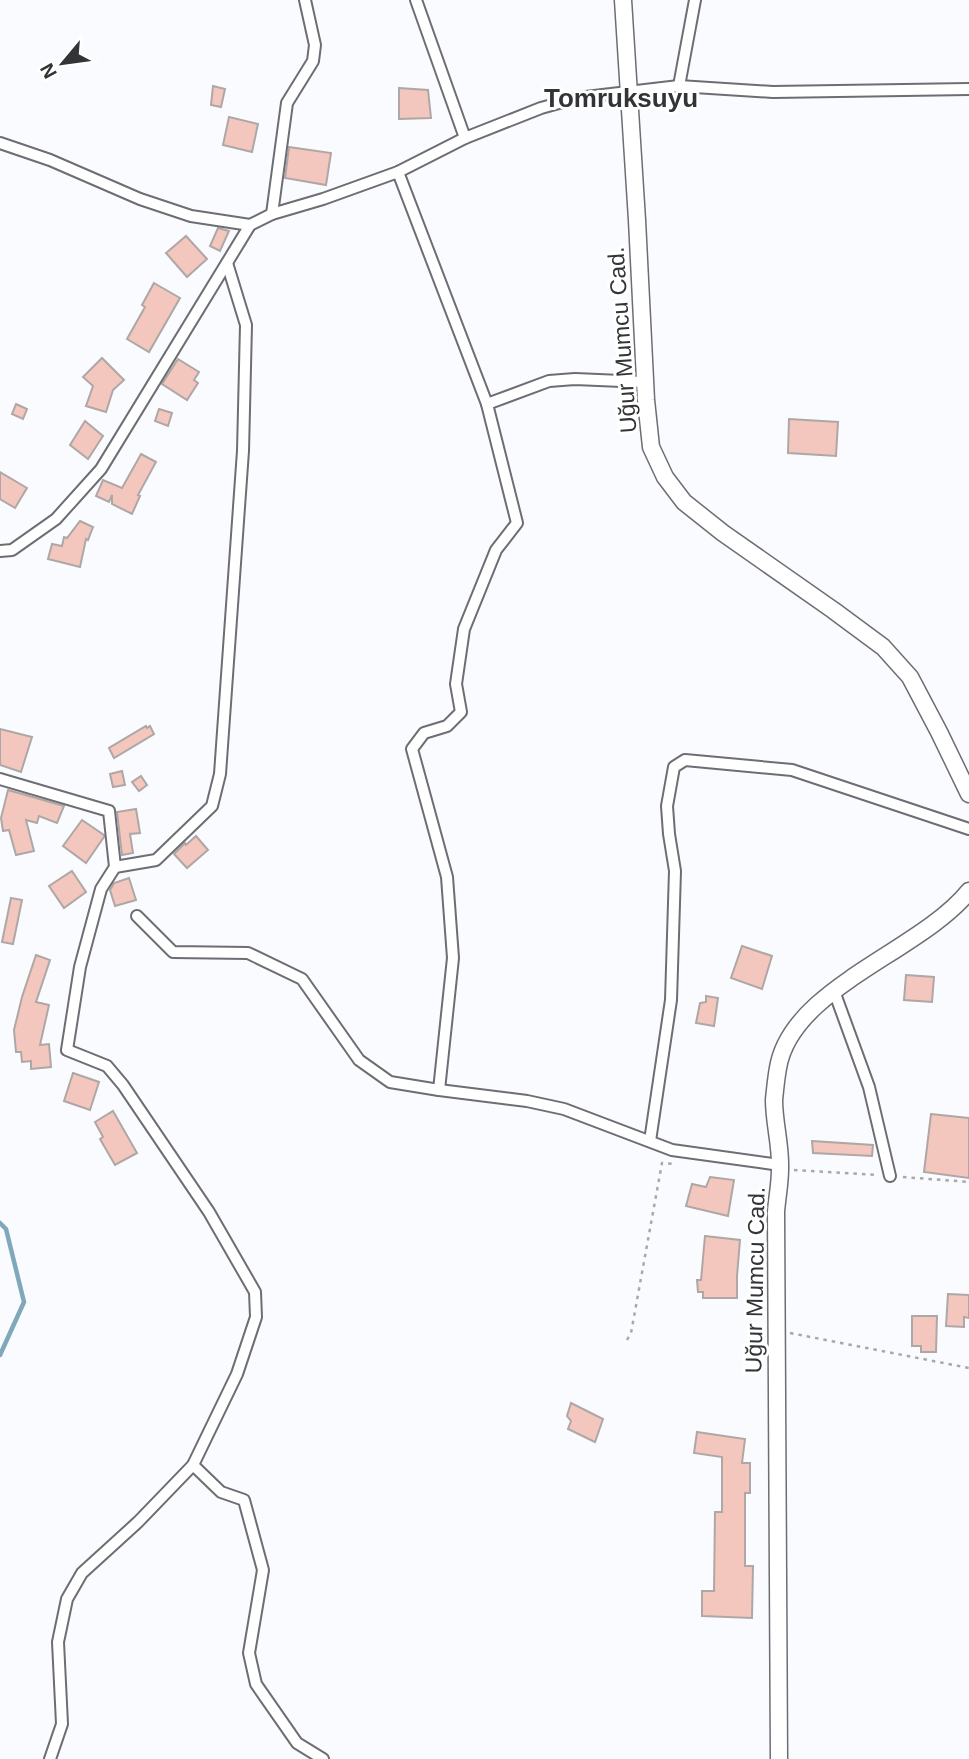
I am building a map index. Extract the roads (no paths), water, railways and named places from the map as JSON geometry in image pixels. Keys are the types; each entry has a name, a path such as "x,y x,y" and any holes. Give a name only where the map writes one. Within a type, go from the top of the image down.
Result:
{"street":[{"path":"272,214 287,103 313,61 315,45 304,0"},
{"path":"416,0 465,138"},
{"name":"Uğur Mumcu Cad.","path":"624,0 645,382 652,447 665,477 684,502 723,533 883,647 911,677 969,794"},
{"path":"679,86 695,0"},
{"path":"0,551 12,550 56,519 101,469 250,225 272,214 398,172 465,138 541,108 577,98 679,86 774,92 969,89"},
{"path":"0,143 50,160 139,199 191,216 250,225"},
{"path":"398,172 487,404 517,523 496,550 464,629 456,684 461,712 447,726 424,733 412,749 447,877 453,958 439,1090"},
{"path":"115,867 156,860 212,806 220,774 243,451 246,337 246,325 227,262"},
{"path":"487,404 549,381 575,379 645,382"},
{"path":"650,1141 671,1000 675,871 667,806 674,767 685,761 792,770 969,829"},
{"path":"0,779 109,811 115,867 101,889 80,967 66,1050 107,1066 124,1084 209,1212 255,1292 257,1317 237,1374 193,1465 82,1573 67,1599 58,1642 62,1724 50,1759"},
{"name":"Uğur Mumcu Cad.","path":"779,1759 776,1212 780,1167 774,1102 778,1065 789,1037 809,1011 834,991 918,936 958,905 969,891"},
{"path":"136,916 173,952 248,953 302,979 359,1060 390,1082 527,1101 564,1109 672,1150 780,1167"},
{"path":"834,991 869,1087 890,1176"},
{"path":"193,1465 221,1492 244,1500 263,1570 249,1653 256,1684 297,1742 323,1759"}],"waterway":[{"path":"0,1223 6,1229 24,1302 0,1355"}],"district":[{"name":"Tomruksuyu","path":"621,98"}]}
